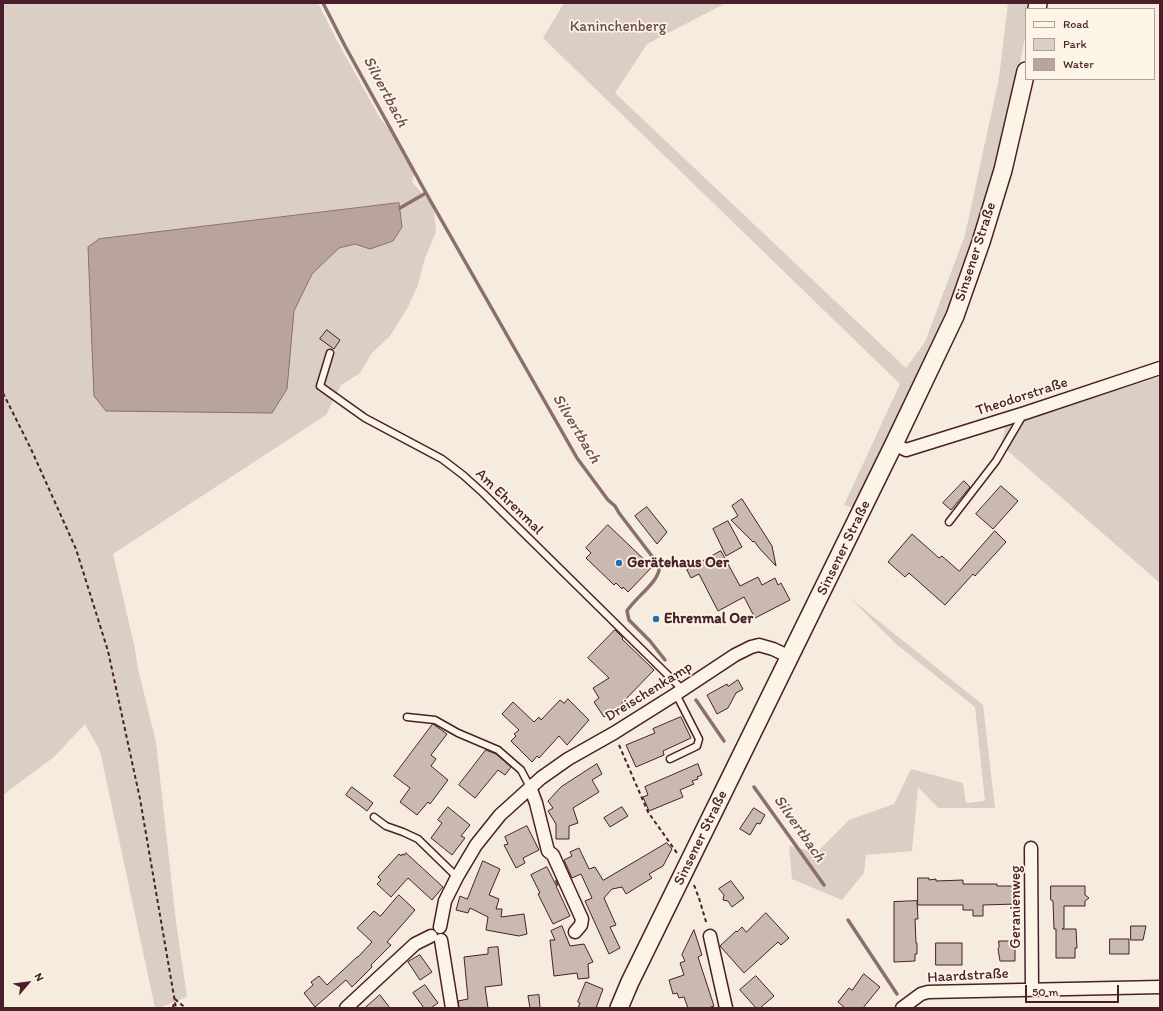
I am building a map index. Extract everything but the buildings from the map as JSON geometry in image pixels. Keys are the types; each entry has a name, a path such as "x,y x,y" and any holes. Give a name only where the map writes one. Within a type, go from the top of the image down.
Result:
{"main road":[{"name":"Sinsener Straße","path":"619,1008 630,982 894,444 955,316 981,242 1003,170 1025,75"}],"street":[{"name":"Theodorstraße","path":"894,444 906,450 1025,413 1160,368"},
{"name":"Dreischenkamp","path":"452,1008 436,938 444,938 444,931 440,927 445,901 476,845 500,815 530,787 549,772 614,733 735,655 751,647 760,645 790,657"},
{"path":"530,787 536,803 548,851 553,855 582,919 581,925 575,932"},
{"name":"Geranienweg","path":"1031,848 1032,989"},
{"path":"710,936 726,1008"},
{"path":"346,1008 415,944 436,938"},
{"name":"Haardstraße","path":"902,1008 921,994 928,992 1160,987"}],"lane":[{"name":"Am Ehrenmal","path":"330,353 320,386 365,418 442,459 462,475 483,493 679,692"},
{"path":"949,522 996,461 1025,413"},
{"path":"670,760 697,746 699,739 679,692"},
{"path":"408,717 435,720 458,733 498,750 521,770 530,787"},
{"path":"374,817 386,826 404,832 418,839 457,877"}],"path":[{"path":"3,393 31,449 76,549 108,651 140,799 174,998 174,1008"},
{"path":"614,733 648,812 686,867 699,898 710,936"},
{"path":"174,998 183,1006 183,1008"}],"green space":[{"path":"3,3 318,3 380,118 398,140 415,169 412,182 430,202 434,210 436,232 425,258 418,285 408,307 390,336 371,354 360,373 341,385 326,415 113,554 135,649 138,669 156,742 176,922 187,997 159,1008 155,1008 100,751 85,724 54,757 3,795","holes":["99,239 394,241 370,249 355,244 339,248 312,274 294,311"]},
{"name":"Kaninchenberg","path":"564,3 726,3 647,44 615,93 906,368 925,342 965,235 999,78 1008,3 1031,3 1030,8 1025,8 1025,37 1014,96 992,183 948,316 854,508 844,505 900,384 543,38"},
{"path":"1160,377 1160,583 1001,445 1006,424"},
{"path":"850,598 983,705 995,808 938,808 918,787 912,851 866,855 864,873 842,900 792,879 789,846 817,852 849,820 894,804 911,769 963,783 966,803 985,801 975,707 896,644"}],"water":[{"path":"399,203 402,227 393,241 370,249 355,244 339,248 312,274 294,311 287,389 272,413 106,411 94,396 88,247 99,239"}],"waterway":[{"name":"Silvertbach","path":"323,3 426,193 577,458 658,564 659,570 654,580 627,611 629,620 650,641 665,660"},
{"name":"Silvertbach","path":"400,208 426,193"},
{"name":"Silvertbach","path":"696,700 724,741"},
{"name":"Silvertbach","path":"754,787 824,885"},
{"name":"Silvertbach","path":"848,920 897,994"}],"place":[{"name":"Gerätehaus Oer","path":"619,563"},
{"name":"Ehrenmal Oer","path":"656,619"}]}
